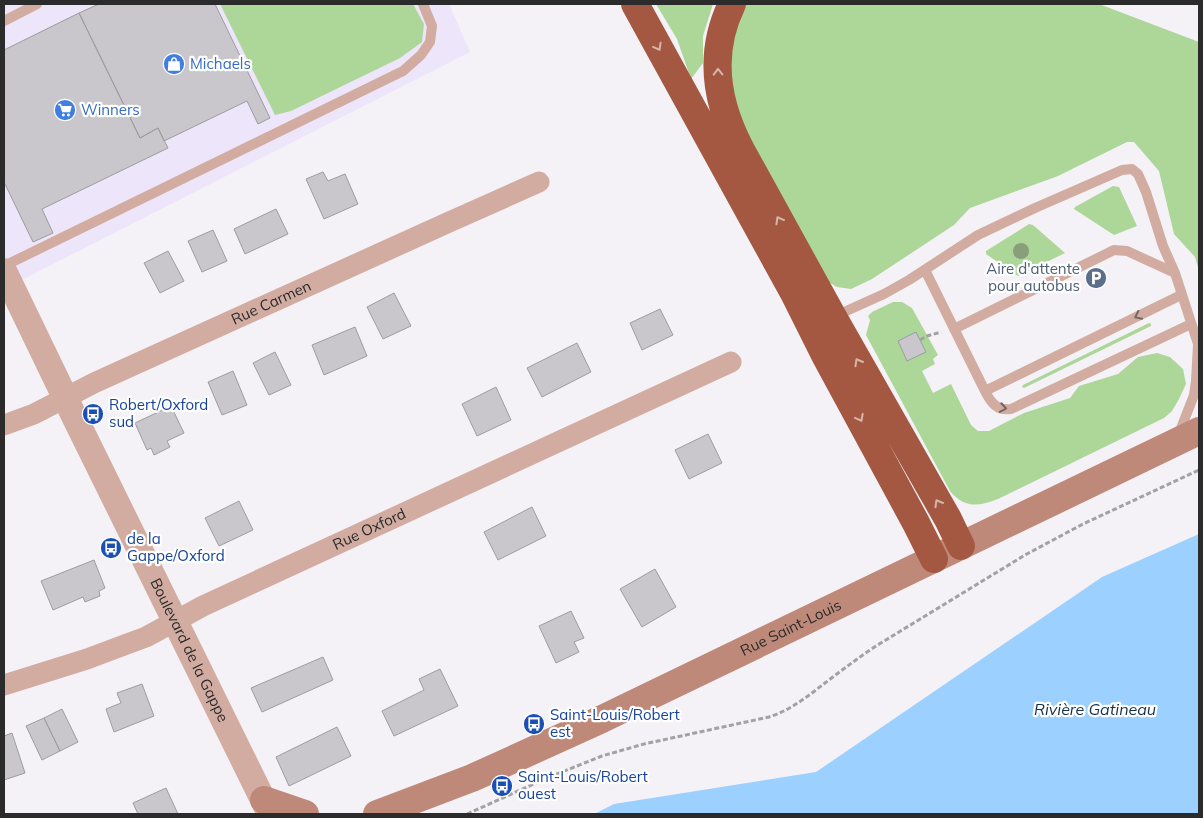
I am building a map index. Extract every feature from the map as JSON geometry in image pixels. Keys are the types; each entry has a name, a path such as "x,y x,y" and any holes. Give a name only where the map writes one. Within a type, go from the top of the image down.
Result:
{"highway":[{"path":"635,4 794,293 934,559"},
{"path":"732,4 724,23 718,56 718,87 723,111 736,141 961,546"}],"main road":[{"name":"Rue Saint-Louis","path":"377,814 472,778 585,727 1199,431"},
{"path":"267,807 305,814"}],"street":[{"name":"Rue Carmen","path":"4,424 34,414 103,379 539,182"},
{"name":"Boulevard de la Gappe","path":"4,271 267,807"},
{"name":"Rue Oxford","path":"4,685 87,659 146,637 203,606 731,362"}],"lane":[{"path":"4,21 37,4"},
{"path":"4,266 403,71 421,55 430,42 432,26 423,4"},
{"path":"833,317 884,294 978,235 1122,170 1132,169 1138,174 1146,192 1199,346 1194,395 1175,443"},
{"path":"954,329 1114,250 1127,251 1175,273"},
{"path":"925,270 989,400 1002,410 1011,409 1191,324"},
{"path":"985,392 1181,295"}],"path":[{"path":"920,340 927,336"},
{"path":"467,814 602,756 644,744 780,714 803,700 864,654 1025,555 1083,524 1199,470"}],"shaded area":[{"path":"4,4 449,4 470,52 4,289"}],"green space":[{"path":"220,4 413,4 424,24 422,42 400,58 291,111 275,115"},
{"path":"656,4 713,4 703,36 703,63 691,79 677,39"},
{"path":"740,4 1099,4 1199,42 1199,271 1195,257 1174,234 1159,171 1134,142 1127,142 1058,176 970,208 954,225 872,279 851,289 837,287 820,277 735,113 725,53"},
{"path":"1113,186 1119,187 1137,226 1114,235 1074,209"},
{"path":"1029,224 1033,225 1065,253 1018,276 986,254 986,251"},
{"path":"893,302 902,302 912,308 938,355 933,359 935,364 922,371 933,393 951,384 971,425 978,431 989,431 1024,413 1070,398 1079,386 1118,374 1138,357 1157,353 1170,357 1183,369 1186,384 1172,411 1164,418 998,499 984,504 966,503 955,497 950,491 866,335 870,320 868,316 872,312"},
{"path":"1149,323 1151,326 1024,388 1022,387 1023,385"}],"water":[{"name":"Rivière Gatineau","path":"1199,534 1199,814 594,814 614,804 816,772 1102,577"}],"building":[{"name":"Michaels","path":"99,4 215,4 270,118 258,124 247,101 164,141 158,128 140,138 79,13"},
{"name":"Winners","path":"79,13 140,138 158,128 168,148 42,209 53,233 33,242 4,182 4,50"},
{"path":"323,172 328,181 345,174 358,204 324,219 306,179"},
{"path":"276,209 288,234 245,254 234,229"},
{"path":"213,230 227,261 202,272 188,241"},
{"path":"168,251 184,281 160,293 144,263"},
{"path":"394,293 411,326 383,339 367,307"},
{"path":"660,309 673,335 642,350 630,323"},
{"path":"355,327 367,356 324,375 312,345"},
{"path":"916,332 926,352 907,361 898,341"},
{"path":"577,343 591,372 542,397 527,368"},
{"path":"275,352 291,385 269,395 253,363"},
{"path":"233,371 247,405 222,415 208,382"},
{"path":"496,387 511,420 477,436 462,404"},
{"path":"171,406 184,433 167,441 170,447 154,455 151,448 147,450 135,423"},
{"path":"708,434 722,463 689,479 675,450"},
{"path":"239,501 253,530 219,546 205,518"},
{"path":"532,507 546,536 498,560 484,532"},
{"path":"94,560 105,588 99,591 100,596 85,602 83,597 53,610 41,581"},
{"path":"655,569 676,607 642,627 620,589"},
{"path":"571,611 584,638 574,642 579,652 556,663 539,626"},
{"path":"323,657 333,680 262,712 251,688"},
{"path":"440,669 458,706 394,736 382,711 424,690 419,679"},
{"path":"142,684 154,716 114,732 106,709 121,703 117,693"},
{"path":"62,709 78,742 60,751 44,718"},
{"path":"44,718 60,751 42,760 26,726"},
{"path":"337,727 351,756 289,786 276,757"},
{"path":"12,733 25,773 4,780 4,736"},
{"path":"166,788 178,814 138,814 133,803"}],"place":[{"name":"Michaels","path":"174,64"},
{"name":"Winners","path":"65,110"},
{"name":"Aire d'attente pour autobus","path":"1096,278"},
{"name":"Robert/Oxford sud","path":"93,414"},
{"name":"de la Gappe/Oxford","path":"111,548"},
{"name":"Saint-Louis/Robert est","path":"534,724"},
{"name":"Saint-Louis/Robert ouest","path":"502,786"}]}
